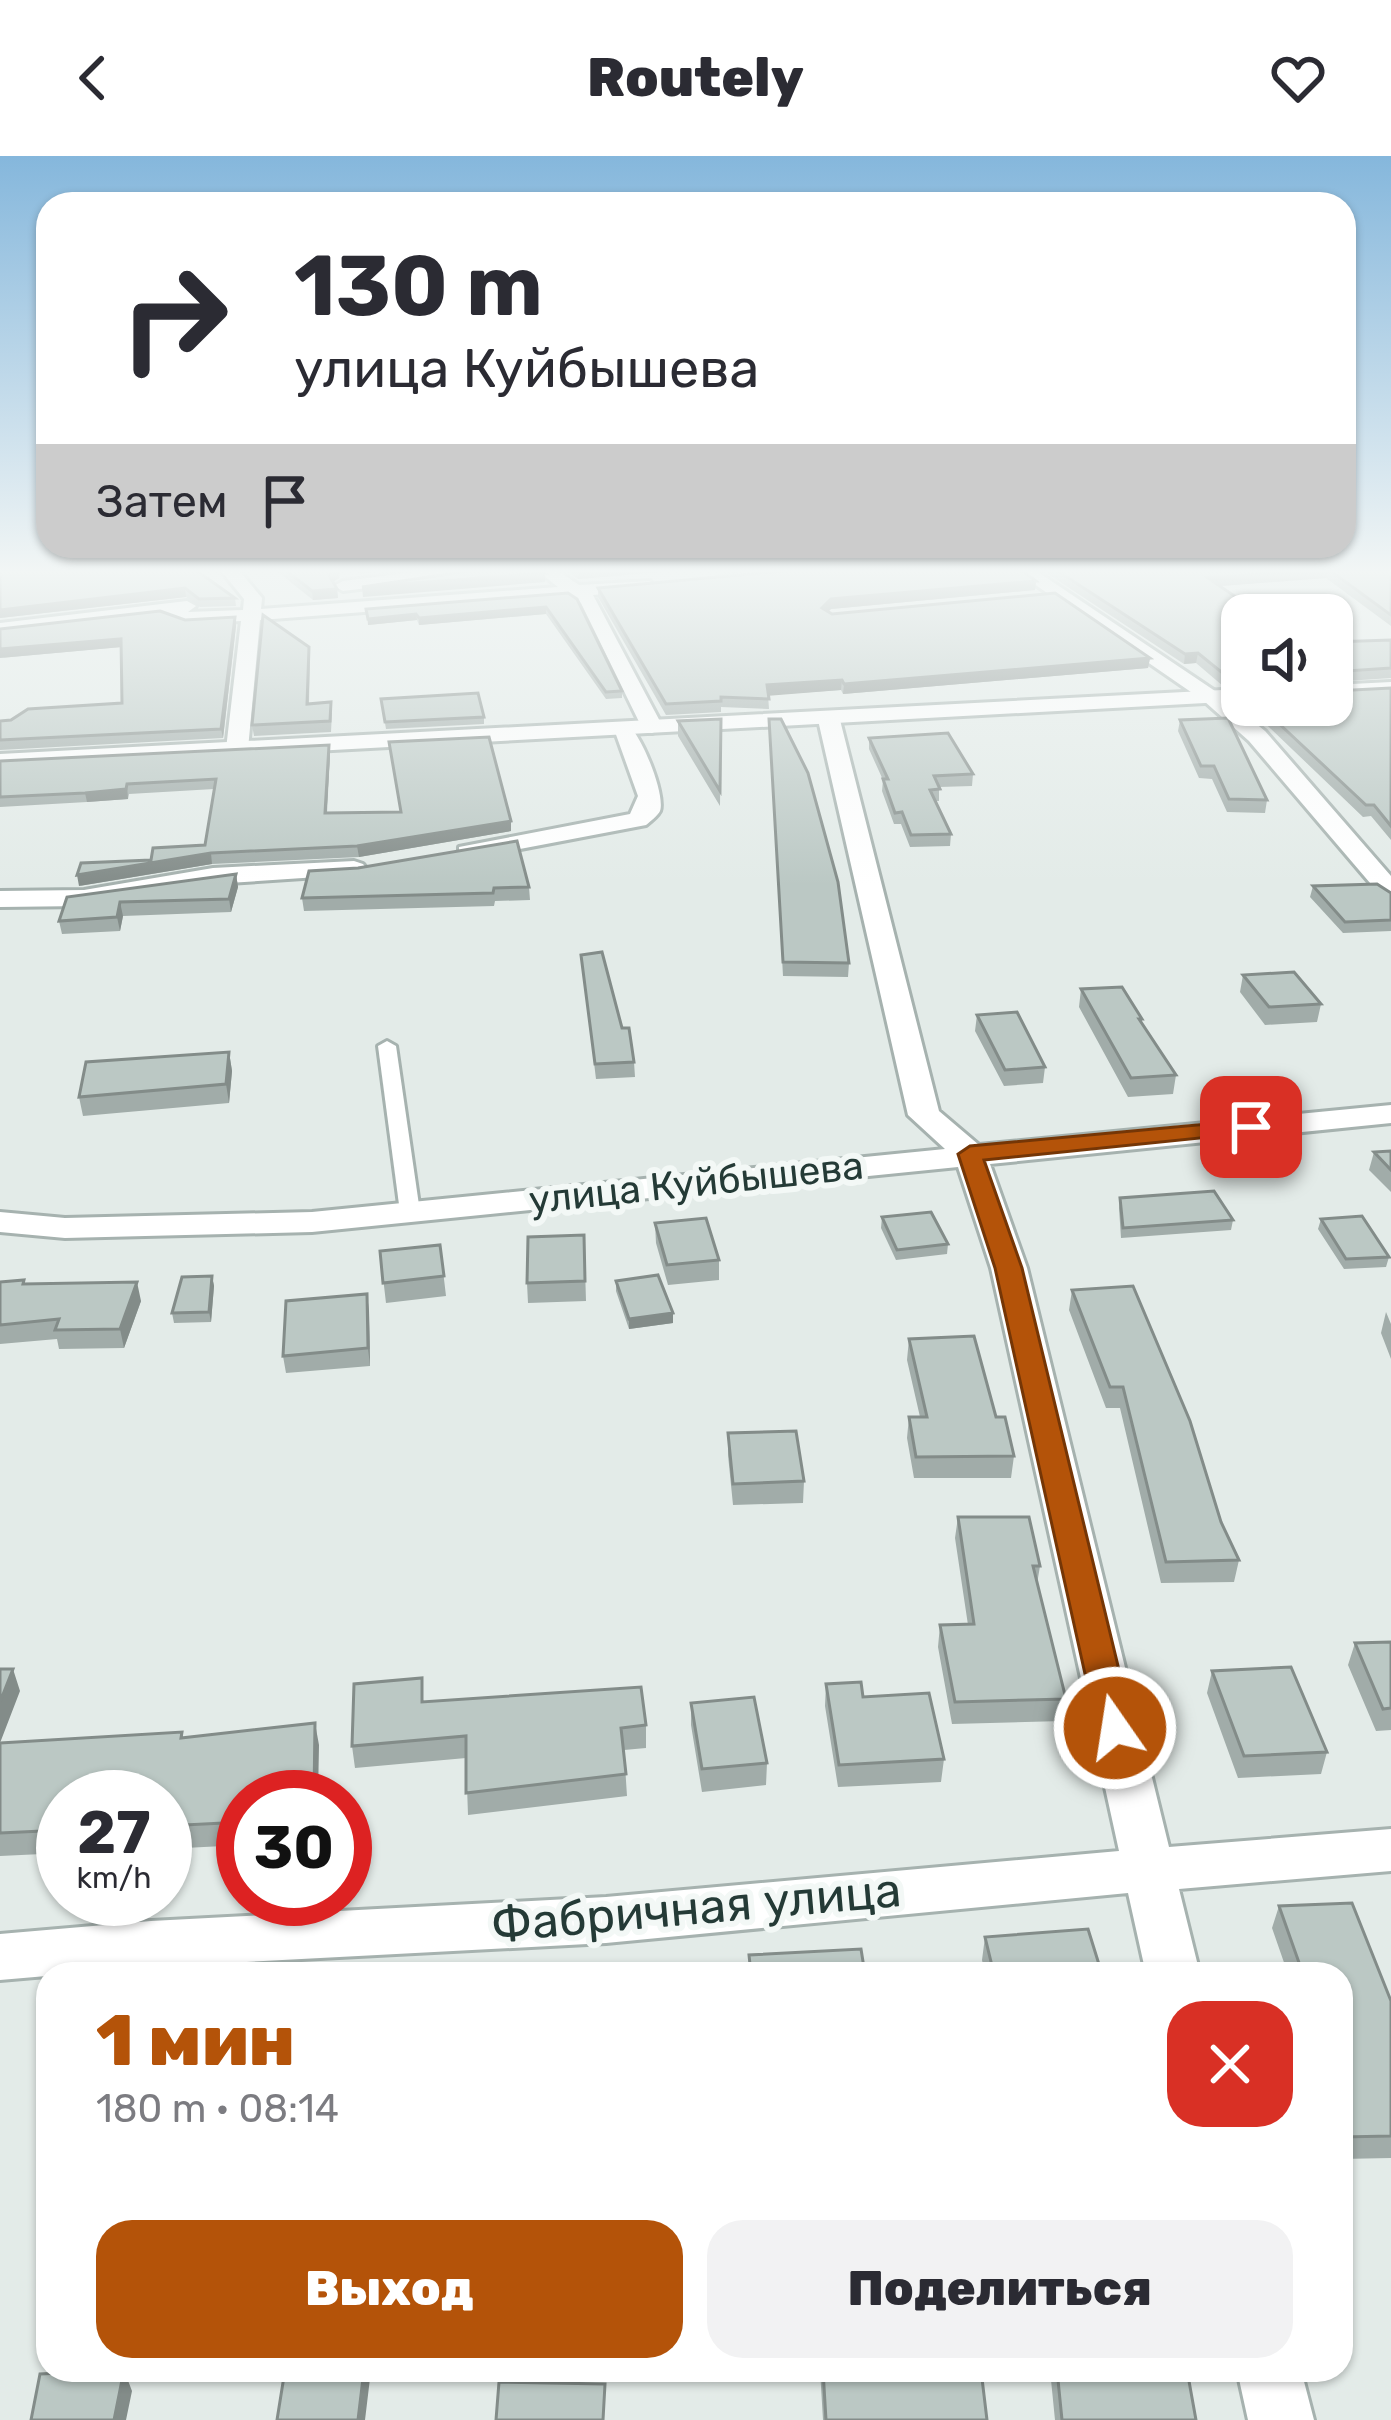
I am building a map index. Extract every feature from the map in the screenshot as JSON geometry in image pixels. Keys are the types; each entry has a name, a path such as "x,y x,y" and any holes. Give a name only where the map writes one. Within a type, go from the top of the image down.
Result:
{"street":[{"path":"237,749 244,674"},
{"path":"626,674 652,727"},
{"path":"1177,674 1257,736 1391,892"},
{"path":"1353,691 1387,691"},
{"path":"0,761 1221,696"},
{"path":"829,720 924,1115 970,1154 1009,1268 1170,1962"},
{"path":"444,855 638,820 648,811 650,796 625,729"},
{"path":"0,899 84,898 199,878 381,865"},
{"name":"улица Куйбышева","path":"0,1222 65,1228 312,1222 1391,1114"},
{"name":"Фабричная улица","path":"0,1958 128,1943 606,1920 1148,1867 1391,1850"},
{"path":"1272,2382 1281,2420"}],"lane":[{"path":"387,1046 410,1212"}],"building":[{"path":"122,674 228,674 221,729 0,740 0,721 28,709 122,703"},
{"path":"257,674 308,674 307,704 331,702 330,721 252,725"},
{"path":"593,674 614,674 622,691 606,692"},
{"path":"648,674 966,674 767,685 769,699 721,697 721,701 666,704"},
{"path":"1391,688 1391,826 1374,805 1366,805 1281,726 1353,726 1353,690"},
{"path":"478,693 484,717 385,722 381,699"},
{"path":"1221,718 1221,726 1232,726 1267,800 1229,799 1214,766 1201,766 1180,720"},
{"path":"721,719 720,791 678,721"},
{"path":"769,719 781,719 808,773 838,882 849,963 783,962"},
{"path":"948,733 973,774 934,776 940,789 930,790 951,834 911,835 902,812 895,813 883,779 888,779 869,738"},
{"path":"489,737 511,821 357,846 211,853 77,875 81,863 151,860 153,848 205,845 216,779 0,797 0,761 329,745 325,813 401,812 389,742"},
{"path":"517,841 529,887 494,888 493,893 302,898 309,871 358,868"},
{"path":"236,874 229,899 120,902 117,917 59,921 67,897"},
{"path":"1377,884 1391,893 1391,920 1345,922 1313,886"},
{"path":"602,952 622,1028 629,1028 634,1062 595,1064 581,955"},
{"path":"1294,972 1321,1004 1269,1007 1243,975"},
{"path":"1122,987 1176,1075 1131,1078 1081,989"},
{"path":"1017,1012 1045,1067 1005,1070 977,1015"},
{"path":"229,1052 226,1084 79,1097 86,1062"},
{"path":"1391,1151 1391,1170 1374,1152"},
{"path":"1214,1191 1233,1220 1123,1228 1120,1198"},
{"path":"931,1212 948,1244 897,1250 882,1217"},
{"path":"1362,1216 1389,1257 1346,1259 1321,1219"},
{"path":"706,1218 719,1260 667,1265 655,1223"},
{"path":"584,1235 585,1281 527,1283 528,1237"},
{"path":"440,1245 444,1276 383,1283 380,1251"},
{"path":"658,1275 673,1313 629,1319 616,1281"},
{"path":"212,1276 209,1312 172,1313 182,1277"},
{"path":"24,1280 23,1284 137,1282 120,1329 55,1330 59,1319 0,1325 0,1282"},
{"path":"1133,1286 1190,1421 1221,1522 1239,1560 1166,1562 1123,1387 1110,1387 1072,1290"},
{"path":"367,1294 368,1348 283,1356 286,1301"},
{"path":"974,1336 996,1417 1005,1417 1014,1456 916,1457 909,1417 927,1417 909,1339"},
{"path":"796,1431 804,1481 733,1484 728,1433"},
{"path":"958,1517 1029,1517 1040,1566 1033,1566 1066,1699 955,1702 940,1625 974,1624"},
{"path":"1391,1642 1391,1708 1383,1709 1355,1643"},
{"path":"1291,1667 1327,1752 1244,1756 1212,1671"},
{"path":"0,1669 13,1669 0,1702"},
{"path":"422,1678 422,1702 641,1687 646,1725 621,1728 626,1774 466,1793 466,1736 352,1746 354,1684"},
{"path":"861,1682 863,1697 929,1693 944,1759 839,1765 826,1684"},
{"path":"754,1697 767,1763 702,1769 691,1703"},
{"path":"315,1723 314,1770 216,1770 216,1823 192,1825 192,1770 36,1770 36,1831 0,1833 0,1743 182,1732 181,1738"},
{"path":"1352,1903 1391,2001 1391,2136 1353,2137 1353,1962 1299,1962 1279,1906"},
{"path":"1088,1929 1098,1962 991,1962 985,1937"},
{"path":"861,1949 863,1962 750,1962 749,1955"},
{"path":"38,2382 122,2382 114,2420 31,2420"},
{"path":"283,2382 363,2382 358,2420 277,2420"},
{"path":"499,2382 605,2384 603,2420 496,2420"},
{"path":"824,2382 982,2382 987,2420 826,2420"},
{"path":"1058,2382 1189,2382 1196,2420 1062,2420"}],"route":[{"path":"1115,1728 1009,1268 970,1154 1251,1127"}]}
